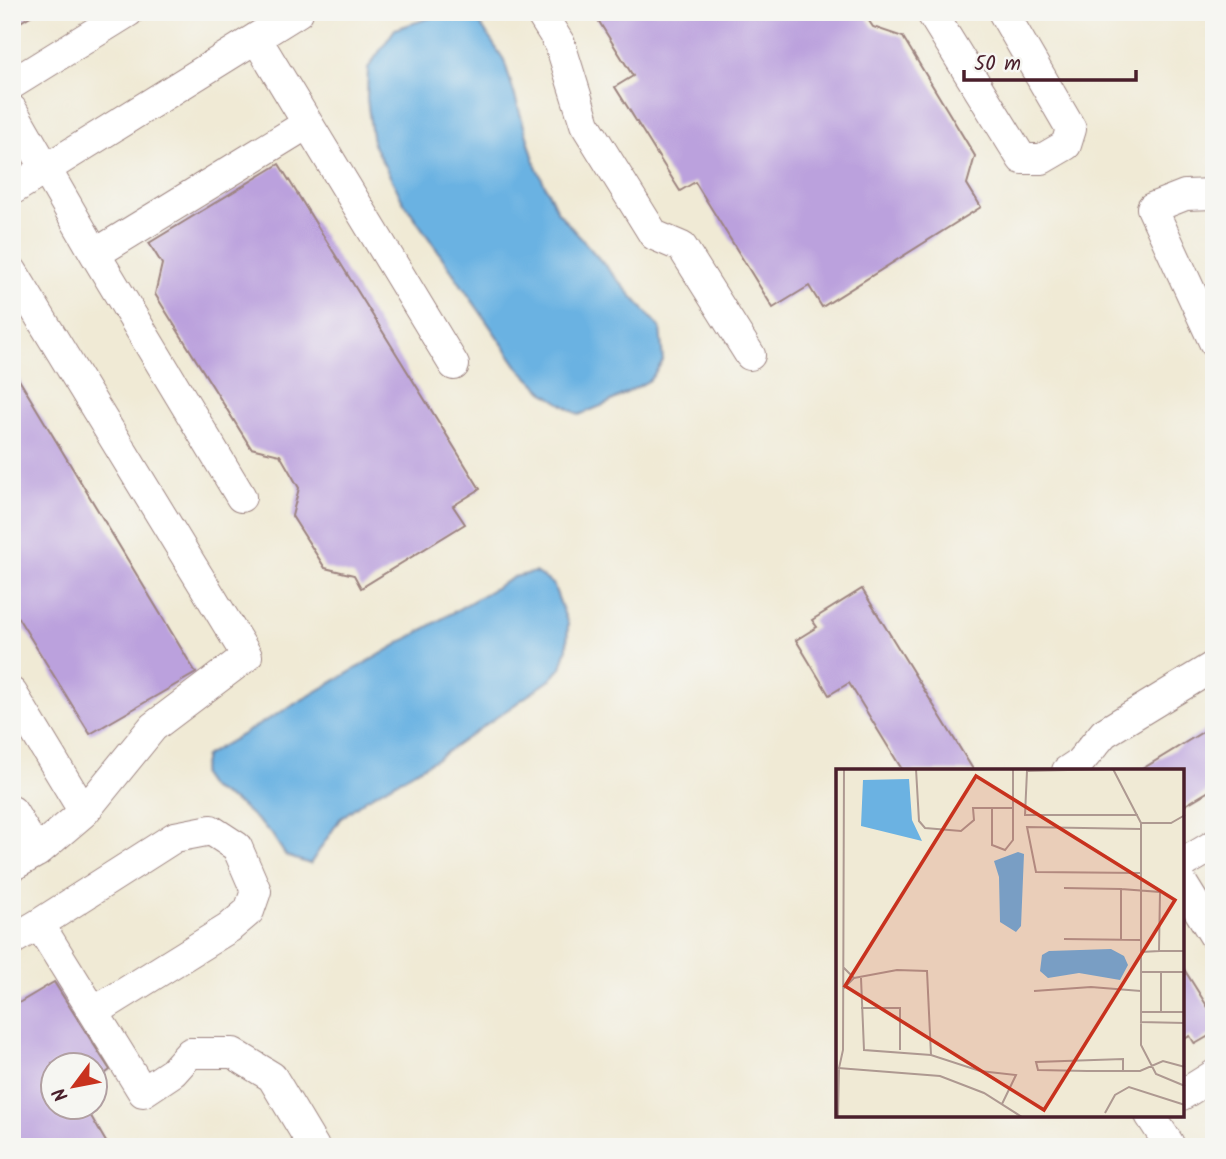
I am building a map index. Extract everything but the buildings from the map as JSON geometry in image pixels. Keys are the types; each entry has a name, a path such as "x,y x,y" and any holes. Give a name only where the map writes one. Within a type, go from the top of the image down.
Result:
{"street":[{"path":"12,84 128,12"},
{"path":"12,190 298,12"},
{"path":"540,12 560,44 585,124 654,235 682,247 750,355"},
{"path":"931,12 1022,159 1042,159 1066,145 1071,129 1003,12"},
{"path":"256,38 454,365"},
{"path":"12,110 241,497"},
{"path":"95,254 307,124"},
{"path":"1214,194 1185,195 1152,208 1214,342"},
{"path":"12,271 247,656 153,727 84,812 25,859 12,811"},
{"path":"1070,769 1079,763 1104,733 1214,666"},
{"path":"12,694 84,812"},
{"path":"12,940 175,836 211,830 237,847 256,891 249,911 229,928 94,1012"},
{"path":"1184,863 1214,845"},
{"path":"1184,886 1214,935"},
{"path":"39,923 143,1092 173,1072 190,1053 233,1053 272,1077 314,1147"},
{"path":"1184,1094 1214,1074"},
{"path":"1151,1117 1173,1146"}],"water":[{"path":"448,12 479,22 504,60 536,166 557,211 660,328 663,361 650,380 579,415 546,394 519,368 403,201 373,144 367,99 368,68 395,29"},
{"path":"535,572 553,584 568,624 567,648 561,668 550,680 438,758 366,799 340,819 310,864 286,856 271,833 239,804 210,788 201,775 205,756 514,577"}]}
